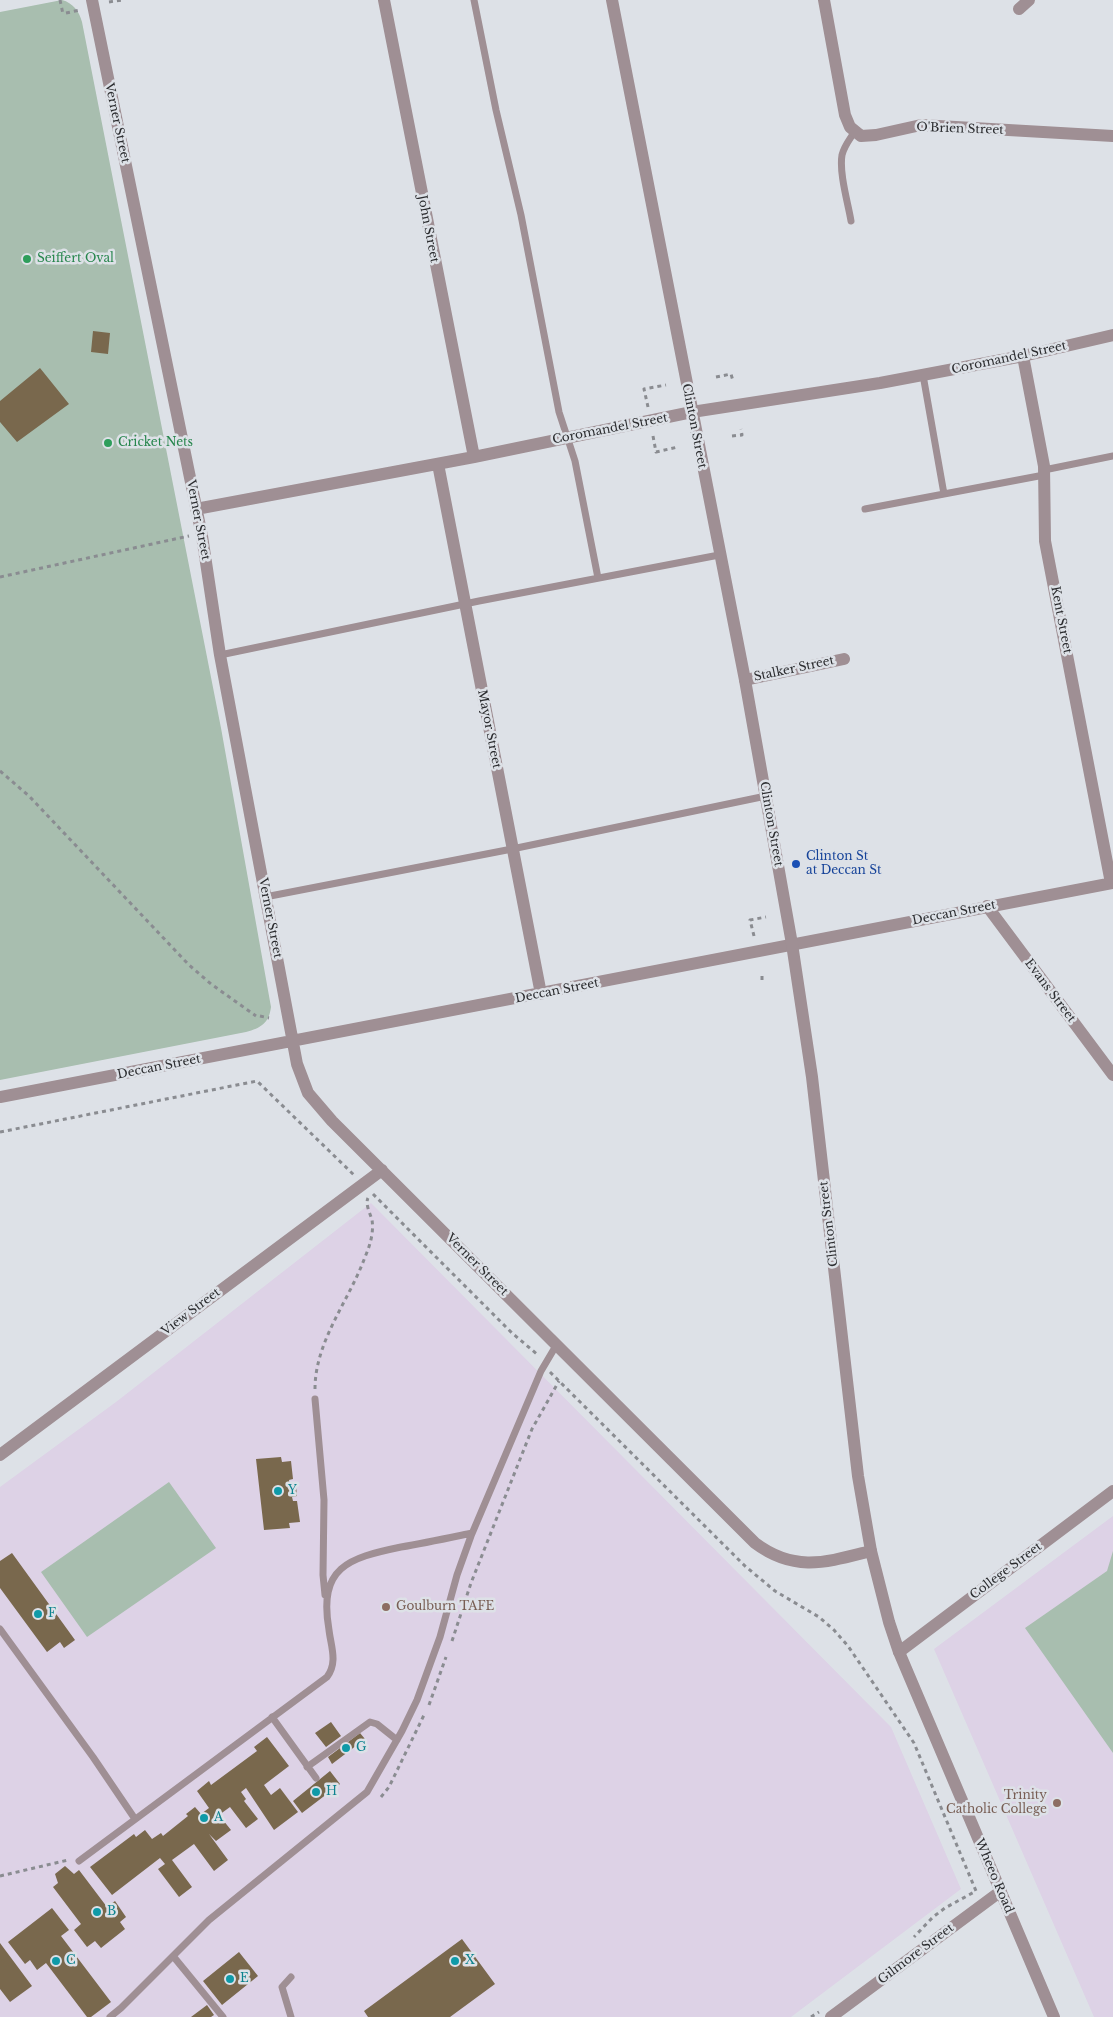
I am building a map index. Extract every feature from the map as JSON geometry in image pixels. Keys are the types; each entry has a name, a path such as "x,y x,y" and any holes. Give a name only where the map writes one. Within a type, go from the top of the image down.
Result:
{"street":[{"name":"Verner Street","path":"92,0 202,536 220,655 300,1074 308,1093 332,1120 742,1530 768,1552 787,1560 806,1563 829,1561 871,1551"},
{"name":"John Street","path":"384,0 474,457"},
{"name":"Clinton Street","path":"612,0 744,680 792,944 812,1078 858,1476 871,1551 886,1614 899,1652"},
{"path":"824,0 845,115 850,128 855,131"},
{"name":"O'Brien Street","path":"855,131 861,136 876,135 921,125 1113,136"},
{"name":"Coromandel Street","path":"196,509 474,457 692,412 923,375 1023,356 1113,335"},
{"name":"Kent Street","path":"1023,356 1044,473 1045,541 1112,883"},
{"name":"Mayor Street","path":"438,464 541,994"},
{"name":"Stalker Street","path":"744,680 844,659"},
{"name":"Deccan Street","path":"0,1097 294,1042 1112,883"},
{"name":"Evans Street","path":"987,906 1113,1075"},
{"name":"View Street","path":"0,1455 382,1170"},
{"name":"College Street","path":"899,1652 1113,1491"},
{"name":"Wheeo Road","path":"899,1652 1054,2017"},
{"name":"Gilmore Street","path":"828,2012 1001,1891"}],"lane":[{"path":"474,0 496,110 521,215 559,412 574,461 598,578"},
{"path":"851,221 841,166 846,144 855,131"},
{"path":"923,375 944,494"},
{"path":"865,509 1044,473 1113,456"},
{"path":"220,655 465,604 719,555"},
{"path":"265,896 512,849 766,796"},
{"path":"110,2017 210,1920 368,1792 417,1700 435,1652 460,1564 472,1533 545,1365 557,1344"},
{"path":"79,1862 322,1681 331,1672 334,1657 323,1575 324,1500 315,1399"},
{"path":"326,1605 327,1594 335,1576 351,1561 373,1553 472,1533"},
{"path":"0,1629 135,1819"},
{"path":"272,1718 316,1778"},
{"path":"307,1767 370,1722 377,1724 397,1740"},
{"path":"173,1956 223,2017"},
{"path":"291,1977 282,1987 291,2017"}],"path":[{"path":"60,0 65,13 80,10"},
{"path":"109,2 122,0"},
{"path":"716,377 731,374 733,381"},
{"path":"648,407 644,389 666,385"},
{"path":"732,436 742,434 741,429"},
{"path":"654,436 656,452 678,448"},
{"path":"0,577 184,536 202,536"},
{"path":"0,771 44,812 189,965 211,984 258,1016 268,1018"},
{"path":"754,936 750,920 766,917"},
{"path":"762,976 762,984"},
{"path":"0,1132 257,1082 374,1194 512,1333 530,1347 559,1381 745,1566 765,1584 819,1617 848,1646 910,1737 976,1891 933,1917 908,1942"},
{"path":"315,1399 317,1372 323,1347 357,1279 370,1242 372,1221 366,1200 374,1194"},
{"path":"450,1647 471,1583 532,1429 559,1381"},
{"path":"428,1706 448,1653"},
{"path":"381,1797 389,1787 425,1714"},
{"path":"0,1876 66,1860 79,1862"},
{"path":"811,2017 828,2012"}],"shaded area":[{"name":"Goulburn TAFE","path":"371,1203 891,1727 961,1889 791,2017 0,2017 0,1487 116,1402"},
{"name":"Trinity Catholic College","path":"1113,1516 1113,2017 1094,2017 934,1649"}],"green space":[{"path":"62,0 75,8 82,22 221,728 271,1007 270,1013 263,1024 256,1029 246,1032 0,1080 0,12"},
{"path":"169,1482 216,1548 87,1637 41,1572"},
{"path":"1113,1551 1113,1753 1025,1628 1107,1571"}],"building":[{"path":"93,331 110,333 108,354 91,352"},
{"path":"40,368 69,404 17,442 0,422 0,401"},
{"name":"Y","path":"281,1457 282,1462 291,1461 293,1479 289,1480 290,1487 296,1486 297,1496 292,1497 293,1501 297,1501 300,1522 289,1523 290,1528 264,1530 256,1459"},
{"name":"F","path":"12,1553 75,1640 64,1648 60,1642 47,1652 0,1588 0,1561"},
{"path":"331,1722 341,1736 326,1747 315,1733"},
{"name":"G","path":"360,1733 365,1739 332,1764 328,1757"},
{"name":"A","path":"267,1737 289,1766 264,1785 271,1795 280,1788 298,1812 274,1830 246,1788 241,1792 246,1799 244,1801 258,1819 246,1828 230,1807 219,1815 231,1830 216,1841 209,1834 228,1860 214,1871 194,1844 172,1860 192,1887 179,1897 158,1869 165,1864 160,1858 112,1895 90,1867 134,1834 136,1837 145,1830 152,1839 161,1833 163,1836 188,1816 186,1814 195,1807 201,1814 209,1808 197,1791 209,1781 211,1785 257,1751 254,1747"},
{"name":"H","path":"330,1771 340,1784 302,1813 293,1801"},
{"name":"B","path":"65,1866 74,1874 79,1870 107,1907 115,1901 126,1917 120,1922 125,1929 101,1948 95,1941 87,1947 74,1930 81,1924 53,1887 58,1883 55,1874"},
{"name":"C","path":"52,1908 69,1930 61,1936 111,2002 91,2017 87,2017 46,1963 37,1970 30,1960 25,1964 8,1942"},
{"name":"X","path":"462,1939 495,1984 450,2017 368,2017 364,2011"},
{"path":"0,1943 32,1986 10,2002 0,1989"},
{"name":"E","path":"239,1952 258,1976 222,2005 203,1981"},
{"path":"207,2005 214,2015 211,2017 191,2017"}],"place":[{"name":"Seiffert Oval","path":"27,259"},
{"name":"Cricket Nets","path":"108,443"},
{"name":"Clinton St at Deccan St","path":"796,864"},
{"name":"Y","path":"278,1491"},
{"name":"Goulburn TAFE","path":"386,1607"},
{"name":"F","path":"38,1614"},
{"name":"G","path":"346,1748"},
{"name":"H","path":"316,1792"},
{"name":"Trinity Catholic College","path":"1057,1803"},
{"name":"A","path":"204,1818"},
{"name":"B","path":"97,1912"},
{"name":"C","path":"56,1961"},
{"name":"X","path":"455,1961"},
{"name":"E","path":"230,1979"}]}
